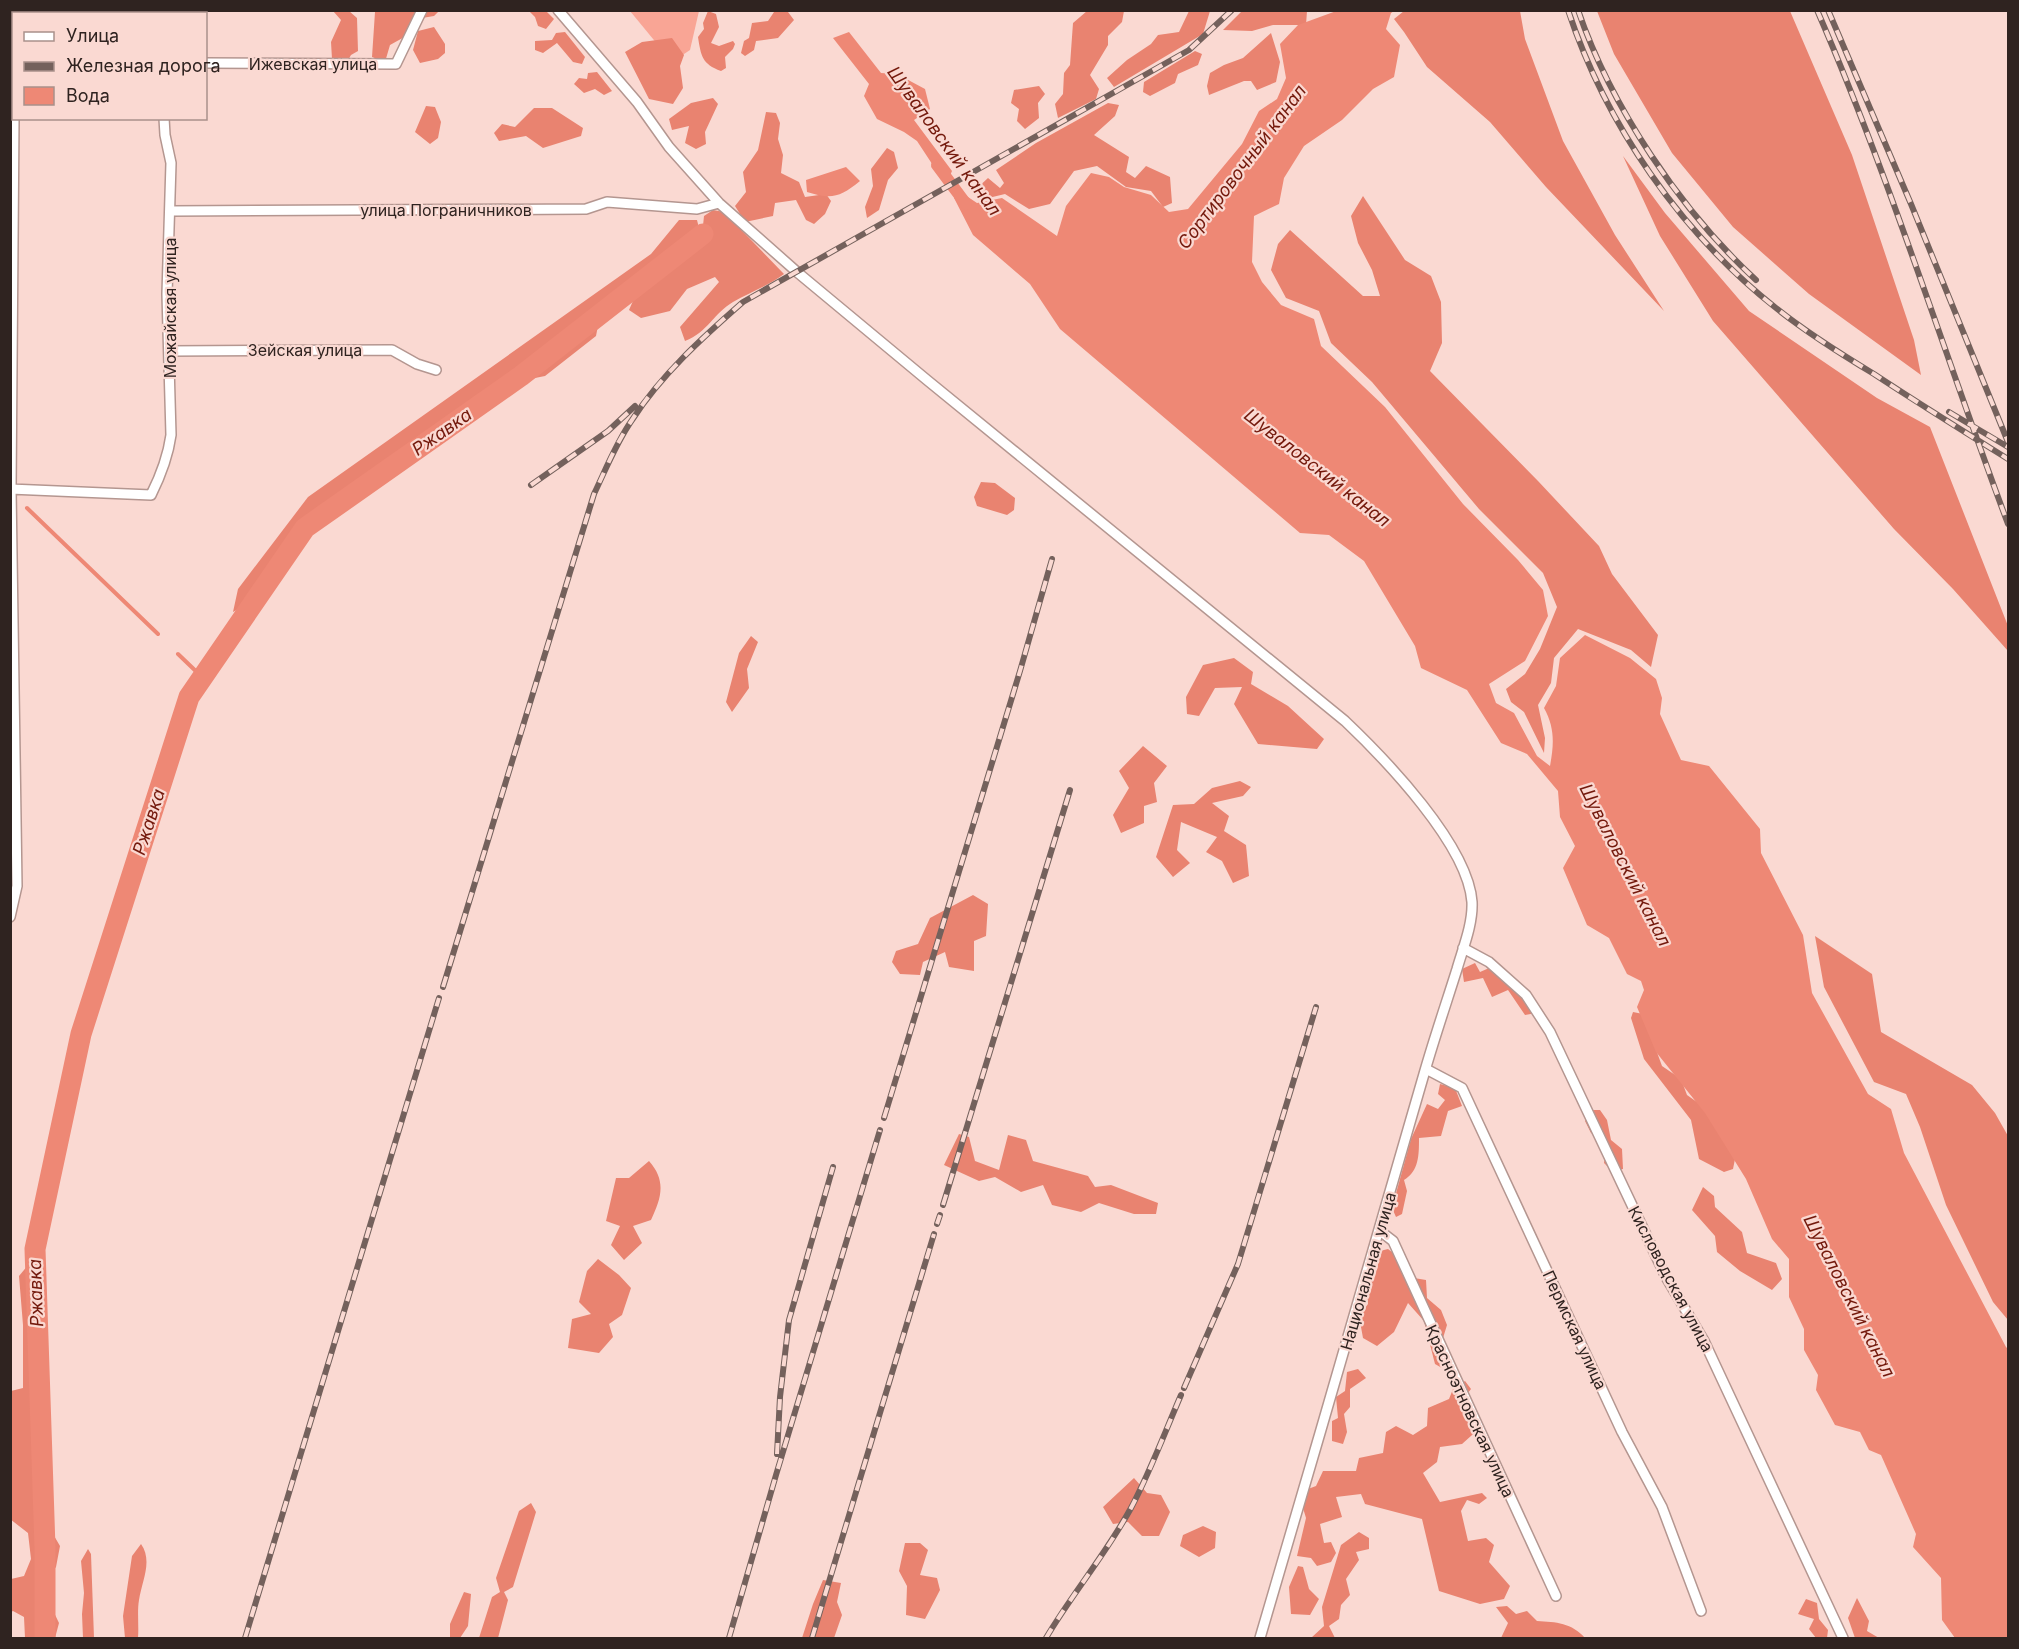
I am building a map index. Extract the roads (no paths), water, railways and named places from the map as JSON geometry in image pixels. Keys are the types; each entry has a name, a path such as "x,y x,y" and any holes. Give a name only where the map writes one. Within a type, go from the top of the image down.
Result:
{"street":[{"name":"Ижевская улица","path":"207,63 396,64 422,10"},
{"path":"558,10 637,102 669,147 719,203"},
{"path":"10,917 17,886 11,489 14,120"},
{"name":"Можайская улица","path":"11,489 151,495 168,455 171,435 167,294 171,163 164,120"},
{"name":"улица Пограничников","path":"171,211 586,209 608,202 696,209 719,203"},
{"name":"Национальная улица","path":"719,203 797,272 1345,721 1389,764 1427,811 1461,865 1472,902 1469,926 1260,1638"},
{"name":"Зейская улица","path":"169,351 392,350 417,364 436,369"},
{"name":"Кисловодская улица","path":"1463,948 1490,963 1526,995 1550,1032 1666,1277 1704,1341 1843,1638"},
{"name":"Пермская улица","path":"1426,1070 1462,1088 1622,1432 1662,1507 1701,1611"},
{"name":"Красноэтновская улица","path":"1380,1230 1393,1241 1556,1596"}],"water":[{"name":"Сортировочный канал","path":"1339,10 1394,11 1391,13 1386,29 1400,45 1394,77 1373,89 1342,120 1304,146 1284,178 1279,204 1254,216 1252,262 1262,282 1281,305 1314,319 1321,346 1385,407 1463,504 1518,560 1543,590 1548,616 1525,661 1489,684 1496,703 1514,713 1537,756 1550,766 1553,736 1544,708 1556,686 1560,658 1585,635 1630,658 1656,679 1662,698 1660,714 1681,760 1709,766 1760,829 1761,853 1803,935 1812,993 1868,1094 1891,1109 1904,1153 2008,1349 2008,1638 1955,1638 1942,1620 1941,1578 1913,1547 1916,1534 1881,1455 1869,1450 1860,1432 1835,1425 1816,1390 1818,1375 1804,1350 1804,1329 1789,1297 1789,1259 1772,1239 1746,1179 1705,1113 1656,1052 1637,1007 1644,990 1641,981 1627,974 1609,938 1587,925 1563,868 1575,846 1560,817 1558,791 1527,754 1501,743 1467,690 1421,668 1415,646 1364,561 1329,535 1300,533 1060,329 1030,284 973,235 954,198 959,191 977,203 1002,198 1057,236 1066,206 1091,173 1109,177 1124,187 1151,195 1169,212 1188,209 1242,144 1259,111 1277,99 1286,78 1280,44 1298,25"},
{"path":"849,32 881,73 897,74 925,89 930,109 914,120 952,171 949,178 940,176 917,141 877,119 864,96 869,84 833,38"},
{"path":"846,167 860,181 847,191 829,196 807,192 806,180"}],"waterway":[{"name":"Шуваловский канал","path":"937,165 966,204"},
{"name":"Ржавка","path":"45,1638 45,1548 35,1249 81,1034 189,697 305,528 521,376 703,234"},
{"path":"27,508 158,634"},
{"path":"178,654 202,677"}],"railway":[{"path":"443,987 594,494 621,438 643,403 669,372 743,302 1189,50 1232,10"},
{"path":"1568,10 1603,95 1625,135 1678,211 1709,246 1741,278 1799,326 2008,459"},
{"path":"1578,10 1609,83 1651,156 1701,222 1756,280"},
{"path":"1817,10 1893,201 2008,524"},
{"path":"1828,10 1911,204 2008,442"},
{"path":"531,485 608,431 635,406"},
{"path":"1949,412 2008,447"},
{"path":"884,1118 1052,559"},
{"path":"943,1205 1070,790"},
{"path":"245,1638 439,998"},
{"path":"1184,1388 1238,1264 1316,1007"},
{"path":"729,1638 880,1130"},
{"path":"777,1454 780,1397 789,1320 833,1167"},
{"path":"937,1224 940,1215"},
{"path":"812,1638 934,1234"},
{"path":"1046,1638 1111,1542 1131,1508 1181,1395"}]}
